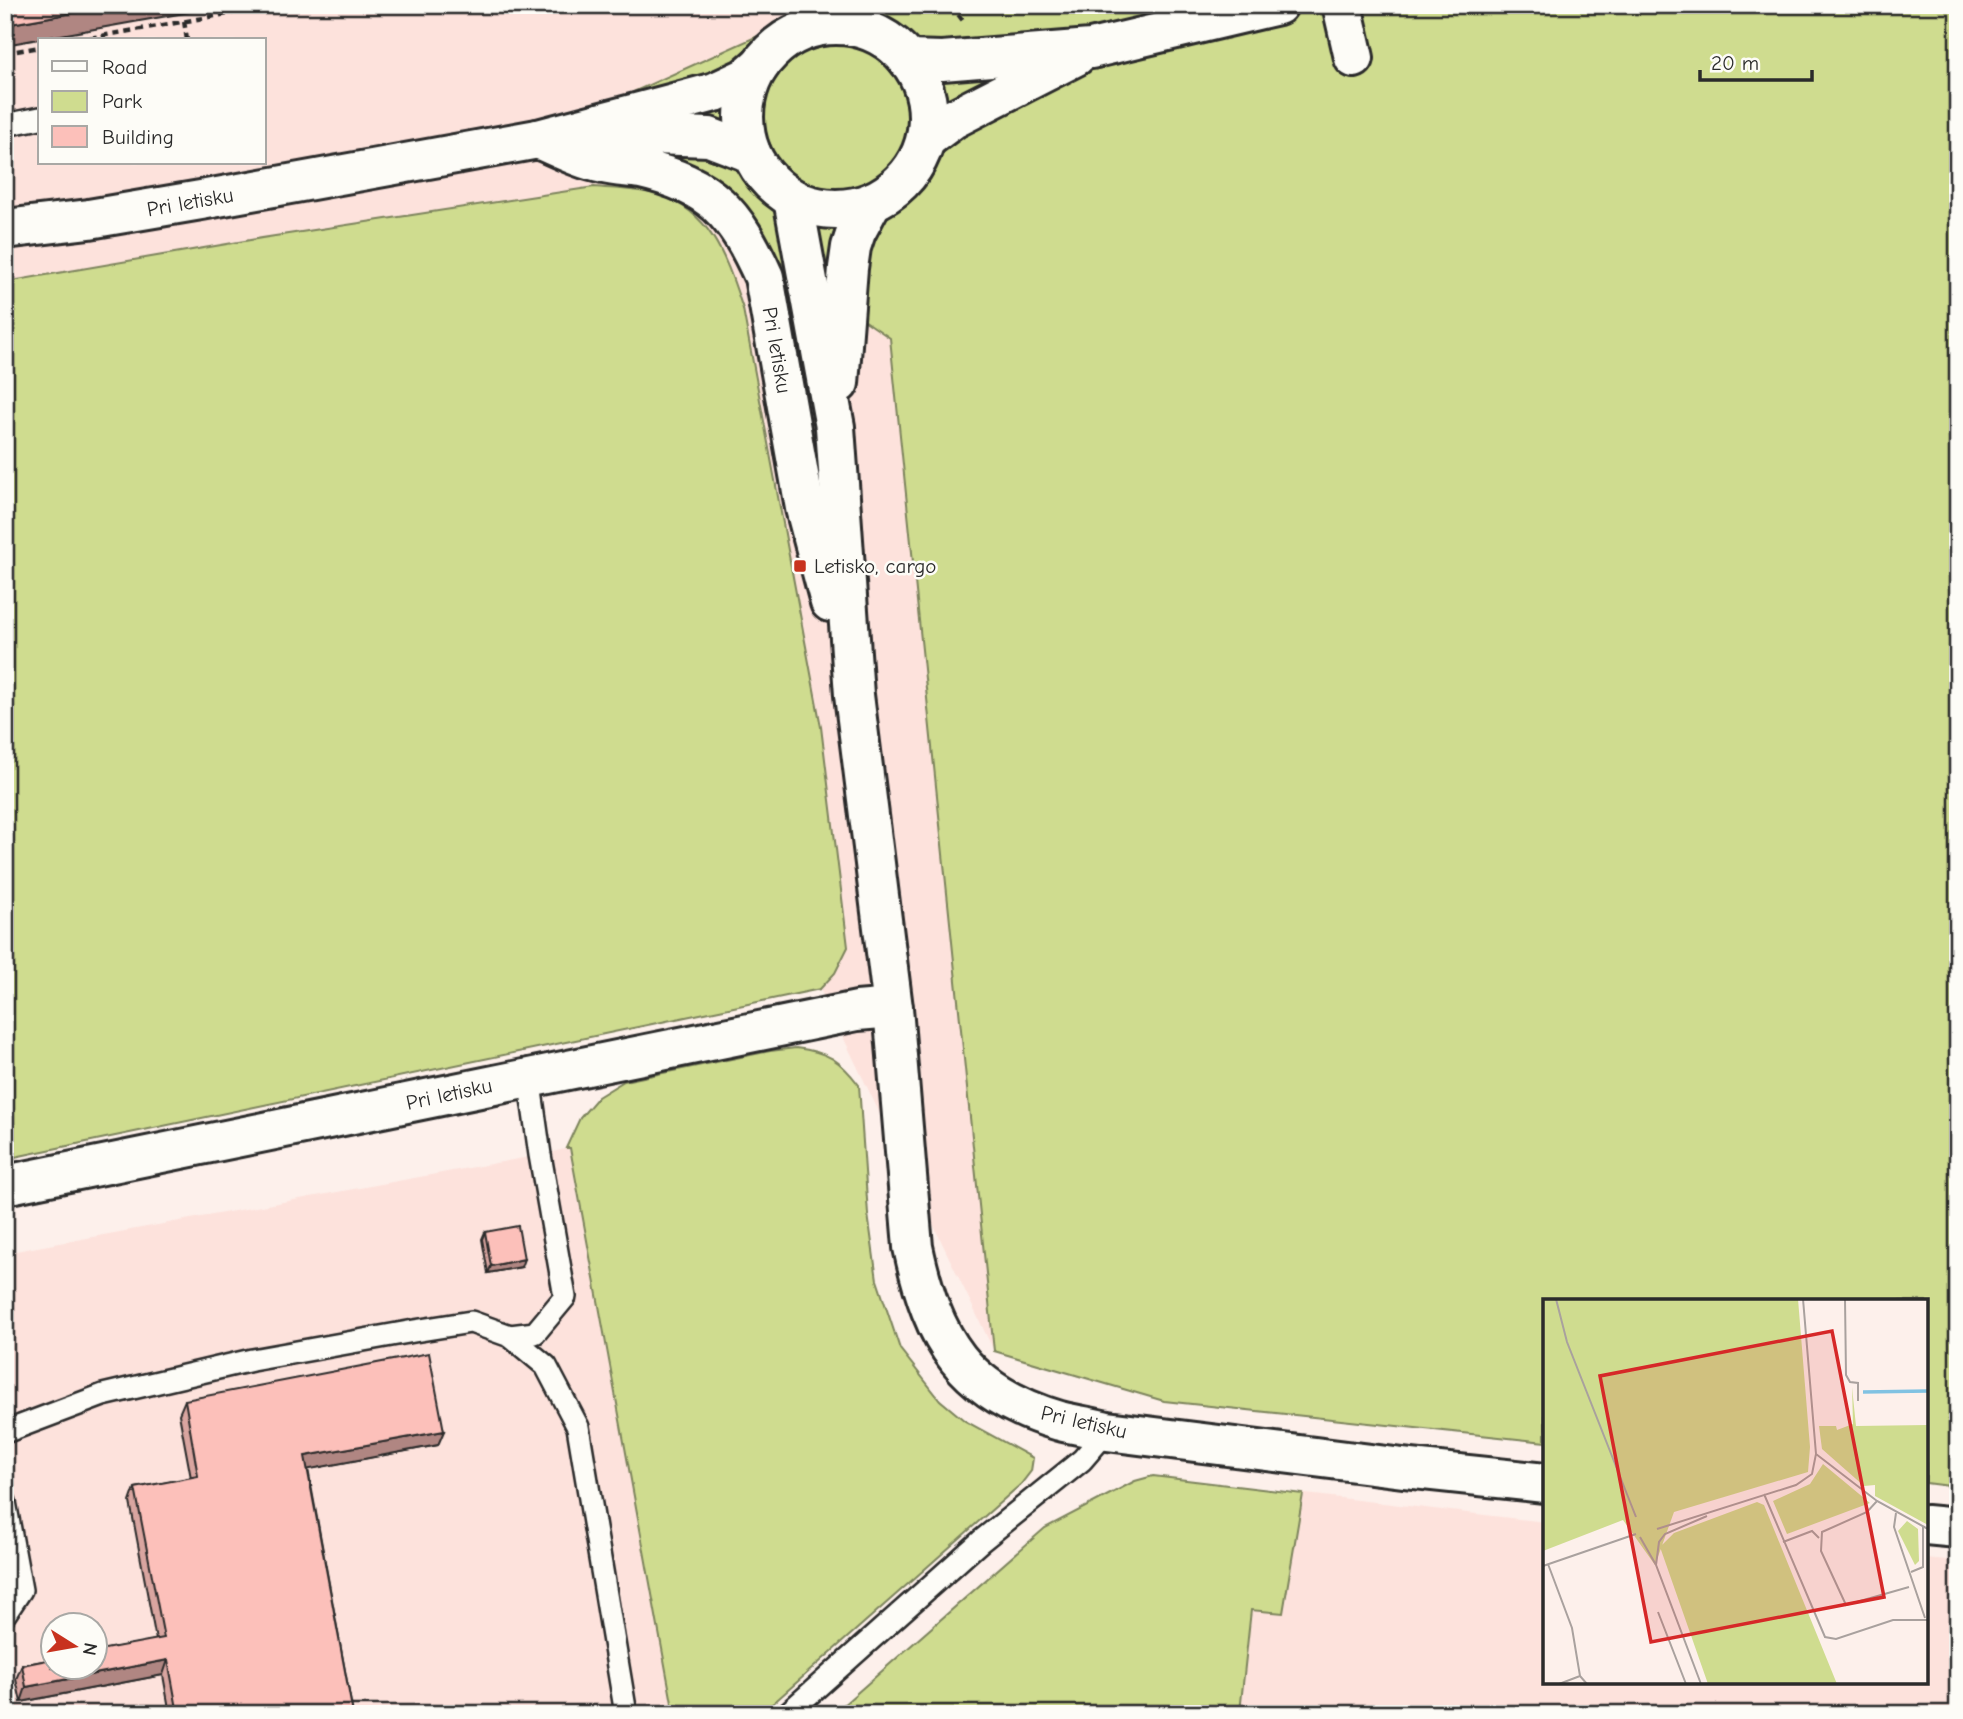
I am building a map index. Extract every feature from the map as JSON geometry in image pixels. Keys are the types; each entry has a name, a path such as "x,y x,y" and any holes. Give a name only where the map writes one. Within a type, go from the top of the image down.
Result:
{"street":[{"path":"908,60 942,61 1091,49 1278,5"},
{"path":"1342,5 1354,58"},
{"name":"Pri letisku","path":"5,229 102,217 538,139 715,92 745,78 760,65 792,22 805,30 822,26 858,27 863,19 908,60 926,97 928,119 926,139 910,172 887,194 872,202 849,208 824,209 808,205 779,190 759,169 746,135 746,99 751,81 760,65"},
{"name":"Pri letisku","path":"926,139 953,119 1091,49"},
{"name":"Pri letisku","path":"538,139 627,134 685,135 709,137 751,153"},
{"name":"Pri letisku","path":"538,139 602,164 640,169 679,180 704,192 728,214 748,243 764,277 805,508 854,695"},
{"name":"Pri letisku","path":"793,199 835,427 854,695 893,1008 913,1247 919,1277 932,1315 951,1351 974,1378 1001,1397 1060,1421 1107,1431 1543,1483"},
{"name":"Pri letisku","path":"835,427 851,247 872,202"},
{"name":"Pri letisku","path":"5,1185 857,1011 893,1008"},
{"path":"1928,1525 1958,1528"}],"lane":[{"path":"5,125 38,118"},
{"path":"510,1336 536,1333 565,1297 529,1077"},
{"path":"5,1432 103,1395 252,1360 471,1322 510,1336 546,1366 578,1427 626,1714"},
{"path":"788,1714 981,1541 1082,1460 1107,1431"},
{"path":"5,1502 21,1590 5,1614"}],"path":[{"path":"89,38 238,12"},
{"path":"184,21 187,38"},
{"path":"5,53 38,47"}],"shaded area":[{"path":"5,5 827,5 545,131 693,202 890,338 994,1351 820,989 5,1159"},
{"path":"569,1148 674,1714 5,1714 5,1253"},
{"path":"1153,1476 1543,1522 1543,1684 1928,1684 1928,1558 1958,1561 1958,1714 833,1714 1045,1528 1135,1481"}],"green space":[{"path":"827,5 1958,5 1958,1487 1928,1483 1928,1299 1543,1299 1543,1442 1164,1401 994,1351 890,338 693,202 544,132"},
{"path":"594,187 659,195 693,213 705,226 724,257 743,309 821,727 848,947 835,973 820,989 5,1159 5,282 262,238"},
{"path":"796,1048 817,1052 839,1063 859,1085 868,1214 877,1280 900,1349 940,1400 965,1421 1033,1458 1031,1471 1021,1484 761,1714 674,1714 570,1148 566,1148 580,1118 598,1097 624,1081"},
{"path":"1153,1476 1303,1494 1283,1613 1251,1610 1240,1712 1252,1714 833,1714 1045,1528 1135,1481"}],"building":[{"path":"5,5 118,5 5,25"},
{"path":"518,1226 524,1259 491,1266 485,1232"},
{"path":"429,1353 444,1431 305,1456 353,1714 178,1714 168,1660 108,1671 108,1648 164,1638 135,1488 198,1476 185,1400"},
{"path":"38,1662 38,1680 63,1680 26,1687 22,1665"}],"place":[{"name":"Letisko, cargo","path":"800,566"}]}
